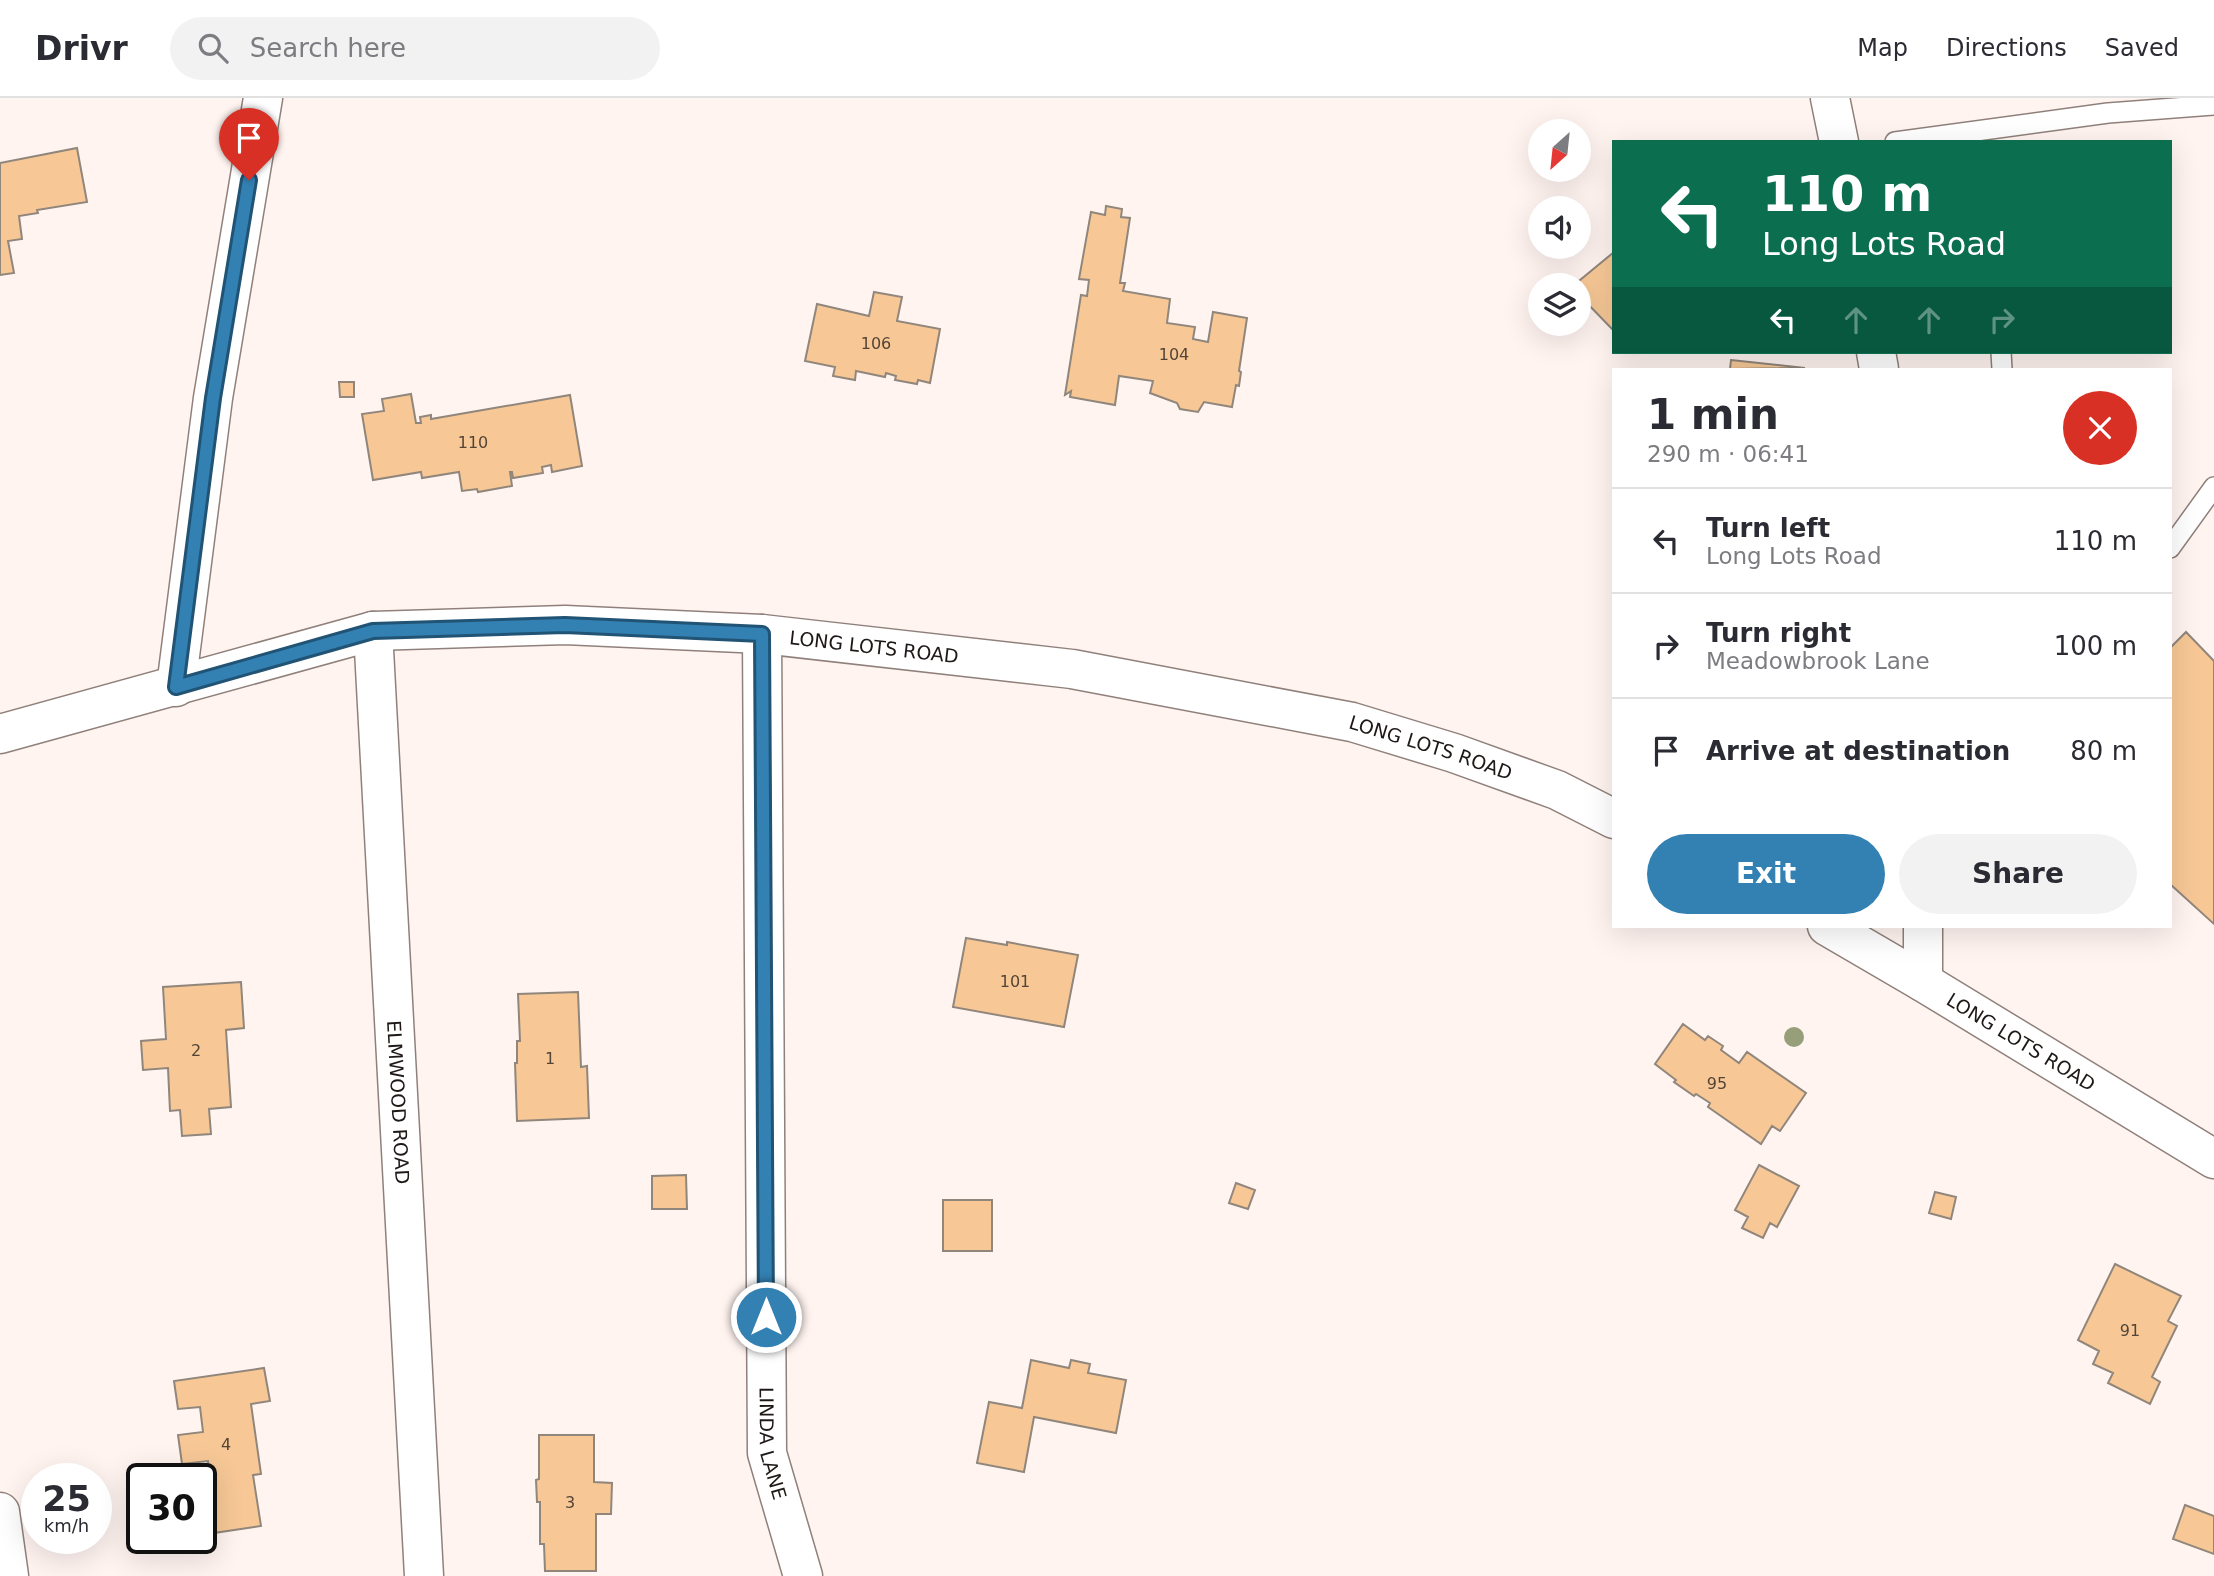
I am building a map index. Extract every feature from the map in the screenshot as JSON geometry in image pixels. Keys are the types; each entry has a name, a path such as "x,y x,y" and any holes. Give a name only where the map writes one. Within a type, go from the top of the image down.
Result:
{"street":[{"path":"176,687 213,398 262,98"},
{"path":"1830,98 1839,140"},
{"name":"LONG LOTS ROAD","path":"0,734 373,631 565,625 762,634 1072,669 1352,722 1454,753 1557,790 1612,818"},
{"name":"ELMWOOD ROAD","path":"373,631 424,1576"},
{"name":"LINDA LANE","path":"762,634 767,1453 803,1576"},
{"name":"LONG LOTS ROAD","path":"1836,928 2214,1159"},
{"path":"1923,928 1923,982"},
{"path":"0,1513 9,1576"}],"lane":[{"path":"1923,140 1978,136 2108,113 2214,105"},
{"path":"2172,545 2214,487"}],"building":[{"path":"77,148 87,202 37,210 38,213 19,216 22,239 8,241 14,273 0,275 0,163"},
{"path":"1106,206 1122,209 1121,217 1130,218 1120,283 1125,283 1123,291 1170,299 1167,323 1195,327 1193,339 1208,342 1213,312 1247,318 1239,386 1236,385 1232,407 1204,402 1198,412 1180,409 1177,403 1150,393 1153,381 1119,376 1115,405 1070,397 1071,391 1065,395 1081,295 1087,296 1089,280 1079,279 1091,212 1105,215"},
{"path":"1612,254 1612,329 1591,307 1591,273 1589,273"},
{"path":"874,292 902,297 897,321 940,329 930,383 918,380 917,384 895,380 896,376 886,373 885,377 856,371 855,380 833,376 835,367 805,361 817,304 869,316"},
{"path":"1731,360 1805,368 1730,368"},
{"path":"339,382 354,382 354,397 340,397"},
{"path":"411,394 416,423 421,423 420,417 431,415 431,419 570,395 582,466 552,472 551,465 542,467 543,473 513,478 510,472 512,486 478,492 477,489 462,491 459,472 422,478 421,472 373,480 362,414 384,411 382,399"},
{"path":"2186,632 2214,661 2214,924 2172,886 2172,646"},
{"path":"966,938 1007,945 1007,942 1078,955 1064,1027 953,1007"},
{"path":"241,982 244,1028 226,1030 231,1107 209,1109 211,1134 182,1136 180,1110 170,1111 168,1068 143,1070 141,1041 166,1039 163,987"},
{"path":"578,992 581,1067 587,1066 589,1118 517,1121 515,1063 517,1041 520,1041 518,994"},
{"path":"1683,1024 1705,1040 1708,1036 1723,1046 1721,1050 1739,1063 1747,1052 1806,1093 1780,1131 1772,1126 1761,1144 1708,1107 1710,1103 1674,1082 1676,1080 1655,1064"},
{"path":"1759,1165 1799,1186 1777,1227 1770,1223 1763,1238 1742,1228 1748,1217 1735,1210"},
{"path":"686,1175 687,1209 652,1209 652,1176"},
{"path":"1236,1183 1255,1190 1248,1209 1229,1203"},
{"path":"1935,1192 1956,1197 1951,1219 1929,1213"},
{"path":"943,1200 992,1200 992,1251 943,1251"},
{"path":"2115,1264 2181,1296 2168,1321 2177,1326 2152,1377 2160,1382 2150,1404 2108,1383 2113,1373 2093,1364 2099,1351 2078,1340"},
{"path":"1031,1360 1069,1368 1071,1360 1090,1364 1088,1373 1126,1380 1116,1433 1034,1417 1024,1472 977,1463 989,1402 1022,1408"},
{"path":"264,1368 270,1401 251,1404 261,1474 253,1475 261,1526 217,1533 217,1463 182,1463 178,1435 203,1432 200,1407 178,1409 174,1381"},
{"path":"539,1435 594,1435 594,1482 612,1483 611,1514 596,1514 596,1571 545,1571 544,1544 540,1544 540,1502 537,1502 536,1480 539,1479"},
{"path":"2185,1505 2214,1516 2214,1554 2173,1539"}],"route":[{"path":"249,180 213,398 176,687 373,631 565,625 762,634 766,1317"}]}
